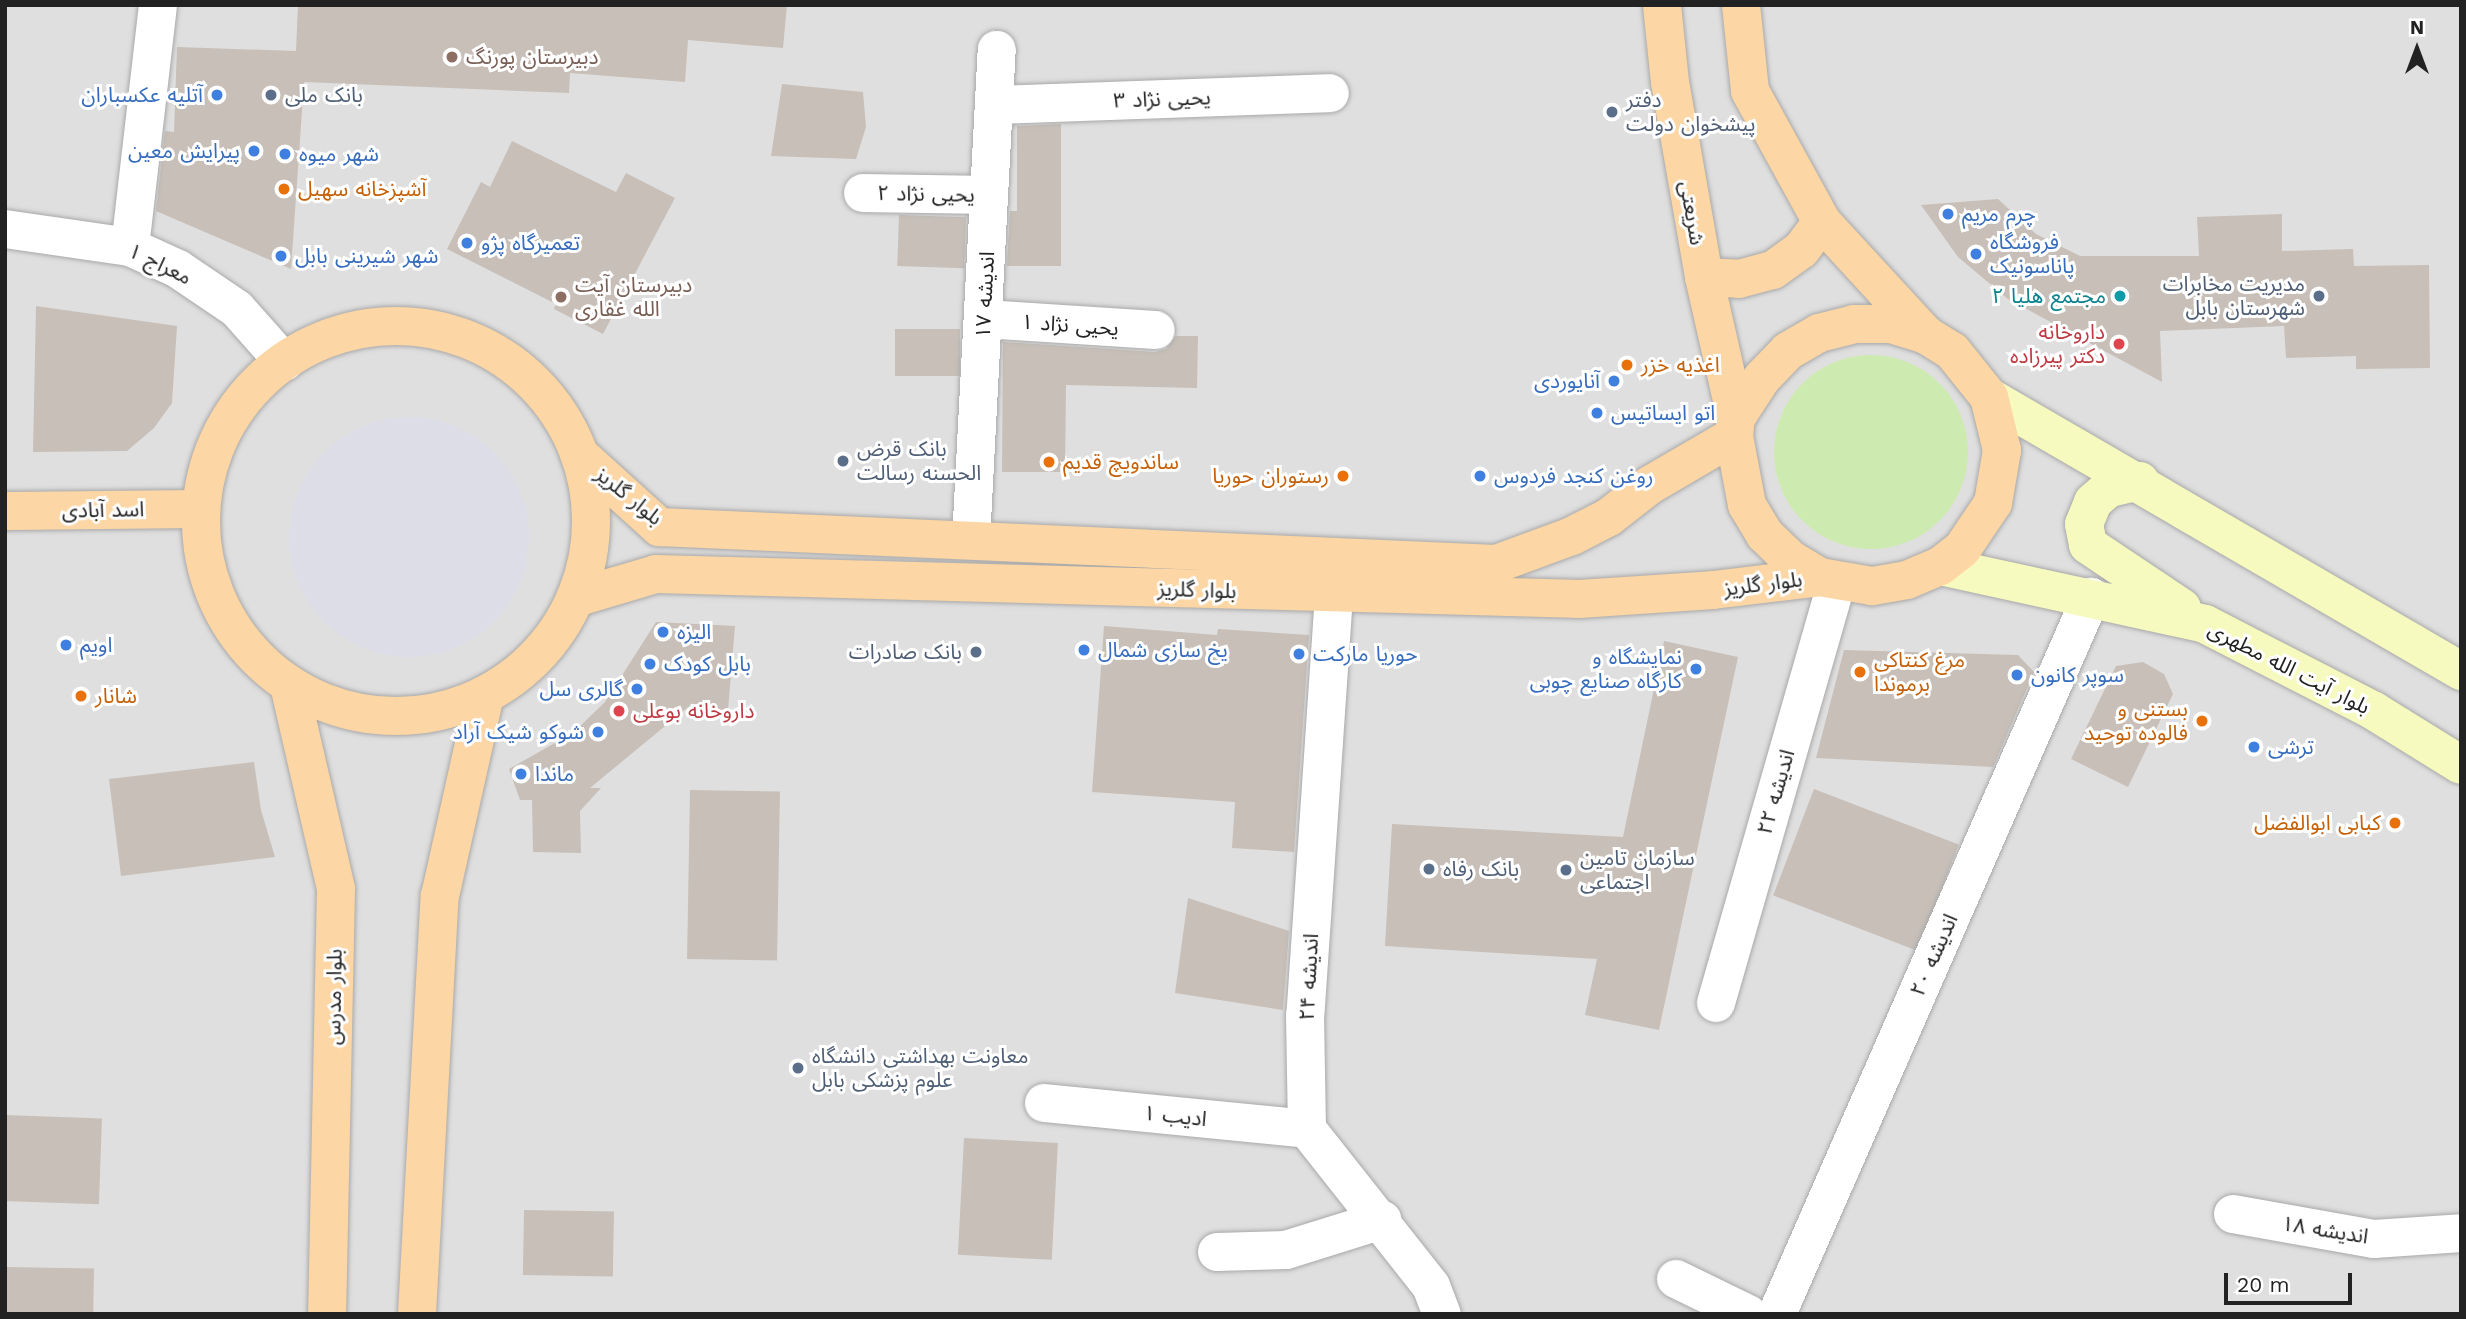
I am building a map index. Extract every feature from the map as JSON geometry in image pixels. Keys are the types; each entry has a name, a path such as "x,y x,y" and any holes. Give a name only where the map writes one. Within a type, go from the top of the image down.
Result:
{"main road":[{"name":"شریعتی","path":"1662,5 1670,82 1704,277 1735,427 1747,505 1765,535 1790,559 1829,579"},
{"path":"1741,5 1750,91 1822,222 1926,335"},
{"path":"1704,277 1739,279 1773,270 1801,250 1822,222"},
{"path":"1735,427 1762,378 1788,351 1819,333 1867,324 1891,324 1926,335 1952,351 1989,397 2140,481 2461,671"},
{"path":"369,326 423,326 475,341 521,369 557,408 583,458 593,513 587,570 565,620 531,664 485,695 437,712 386,716 335,707 289,685 250,651 221,609 204,560 200,509 211,456 235,408 284,362 318,341 369,326"},
{"path":"1829,579 1872,586 1907,580 1940,566 1979,528 1996,491 2002,450 1989,397"},
{"name":"بلوار گلریز","path":"583,458 659,527 1496,564 1572,536 1609,517 1650,485 1735,427"},
{"path":"2140,481 2109,488 2093,502 2084,524 2088,545 2205,624"},
{"name":"اسد آبادی","path":"5,511 200,509"},
{"name":"بلوار آیت الله مطهری","path":"1940,566 2205,624 2374,711 2461,765"},
{"name":"بلوار گلریز","path":"575,597 656,574 1334,595 1579,599 1829,579"},
{"name":"بلوار مدرس","path":"289,685 336,889 327,1314"},
{"path":"417,1314 440,897 485,695"}],"street":[{"path":"130,247 158,5"},
{"name":"اندیشه ۱۷","path":"971,540 997,50"},
{"name":"یحیی نژاد ۳","path":"994,105 1330,93"},
{"name":"یحیی نژاد ۲","path":"863,193 989,195"},
{"name":"معراج ۱","path":"5,229 130,247 178,269 237,309 284,362"},
{"name":"یحیی نژاد ۱","path":"984,319 1156,330"},
{"name":"اندیشه ۲۲","path":"1716,1003 1829,579"},
{"name":"اندیشه ۲۴","path":"1307,1129 1305,1015 1334,595"},
{"name":"اندیشه ۲۰","path":"1777,1314 2091,597"},
{"name":"ادیب ۱","path":"1044,1103 1307,1129"},
{"path":"1307,1129 1382,1220 1431,1286 1442,1314"},
{"name":"اندیشه ۱۸","path":"2233,1214 2374,1239 2461,1233"},
{"path":"1217,1252 1286,1250 1382,1220"},
{"path":"1676,1279 1748,1314"}],"shaded area":[{"path":"5,5 2461,5 2461,1314 5,1314"},
{"path":"409,417 432,419 455,426 476,437 494,452 509,470 520,491 527,514 527,560 520,583 509,604 494,622 476,637 455,648 432,655 409,657 386,655 363,648 342,637 324,622 309,604 298,583 291,560 289,537 291,514 298,491 309,470 324,452 342,437 363,426 386,419"}],"green space":[{"path":"1871,355 1908,362 1940,383 1961,415 1968,452 1961,489 1940,521 1908,542 1871,549 1834,542 1802,521 1781,489 1774,452 1781,415 1802,383 1834,362"}],"building":[{"path":"298,5 787,5 783,48 688,40 685,82 570,73 569,93 304,82 291,269 156,211 165,131 174,132 177,47 296,51"},
{"path":"782,84 863,92 866,127 856,159 771,156"},
{"path":"1061,124 1061,266 1007,266 1010,211 1017,211 1017,126"},
{"path":"512,141 616,192 626,173 675,198 603,334 554,309 556,304 447,249 481,182 490,187"},
{"path":"1998,199 2036,234 2080,256 2199,256 2197,217 2282,214 2282,251 2353,249 2354,266 2429,265 2430,368 2356,369 2356,356 2286,358 2284,326 2160,331 2162,382 2008,299 1958,257 1921,205"},
{"path":"899,215 966,217 964,268 897,266"},
{"path":"36,306 177,326 172,403 154,428 127,451 33,452"},
{"path":"895,329 960,329 960,376 895,376"},
{"path":"1176,336 1198,336 1197,388 1066,385 1065,472 1002,472 1003,342 1155,352 1166,349"},
{"path":"656,622 735,626 728,710 693,709 693,703 590,788 601,788 580,811 581,853 533,852 532,800 520,800 509,769 574,732 605,702"},
{"path":"1104,626 1217,635 1218,629 1309,635 1294,852 1232,848 1235,802 1092,792"},
{"path":"1664,641 1738,657 1659,1030 1585,1015 1597,959 1385,946 1392,824 1623,837"},
{"path":"1844,650 2018,655 2034,672 1993,767 1816,758"},
{"path":"2143,662 2164,674 2173,694 2128,787 2071,759 2116,666"},
{"path":"254,762 261,810 275,857 121,876 109,779"},
{"path":"1814,789 1959,845 1918,951 1773,895"},
{"path":"690,790 780,792 777,961 687,959"},
{"path":"1188,898 1289,931 1283,1010 1175,993"},
{"path":"5,1115 102,1118 99,1204 5,1201"},
{"path":"964,1138 1058,1143 1052,1260 958,1255"},
{"path":"524,1210 614,1212 613,1277 523,1275"},
{"path":"5,1267 94,1269 93,1314 5,1314"}],"place":[{"name":"دبیرستان پورنگ","path":"452,57"},
{"name":"آتلیه عکسباران","path":"217,95"},
{"name":"بانک ملی","path":"271,95"},
{"name":"دفتر پیشخوان دولت","path":"1612,112"},
{"name":"پیرایش معین","path":"254,151"},
{"name":"شهر میوه","path":"285,154"},
{"name":"آشپزخانه سهیل","path":"284,189"},
{"name":"چرم مریم","path":"1948,214"},
{"name":"تعمیرگاه پژو","path":"467,243"},
{"name":"فروشگاه پاناسونیک","path":"1976,254"},
{"name":"شهر شیرینی بابل","path":"281,256"},
{"name":"مجتمع هلیا ۲","path":"2120,296"},
{"name":"مدیریت مخابرات شهرستان بابل","path":"2319,296"},
{"name":"دبیرستان آیت الله غفاری","path":"561,297"},
{"name":"داروخانه دکتر پیرزاده","path":"2119,344"},
{"name":"اغذیه خزر","path":"1627,365"},
{"name":"آنایوردی","path":"1614,381"},
{"name":"اتو ایساتیس","path":"1597,413"},
{"name":"بانک قرض الحسنه رسالت","path":"843,461"},
{"name":"ساندویچ قدیم","path":"1049,462"},
{"name":"رستوران حوریا","path":"1343,476"},
{"name":"روغن کنجد فردوس","path":"1480,476"},
{"name":"الیزه","path":"663,632"},
{"name":"اویم","path":"66,645"},
{"name":"یخ سازی شمال","path":"1084,650"},
{"name":"بانک صادرات","path":"976,652"},
{"name":"حوریا مارکت","path":"1299,654"},
{"name":"بابل کودک","path":"650,664"},
{"name":"نمایشگاه و کارگاه صنایع چوبی","path":"1696,669"},
{"name":"مرغ کنتاکی برموندا","path":"1860,672"},
{"name":"سوپر کانون","path":"2017,675"},
{"name":"گالری سل","path":"637,689"},
{"name":"شانار","path":"81,696"},
{"name":"داروخانه بوعلی","path":"619,711"},
{"name":"بستنی و فالوده توحید","path":"2202,721"},
{"name":"شوکو شیک آراد","path":"598,732"},
{"name":"ترشی","path":"2254,747"},
{"name":"ماندا","path":"521,774"},
{"name":"کبابی ابوالفضل","path":"2395,823"},
{"name":"بانک رفاه","path":"1429,869"},
{"name":"سازمان تامین اجتماعی","path":"1566,870"},
{"name":"معاونت بهداشتی دانشگاه علوم پزشکی بابل","path":"798,1068"}]}
